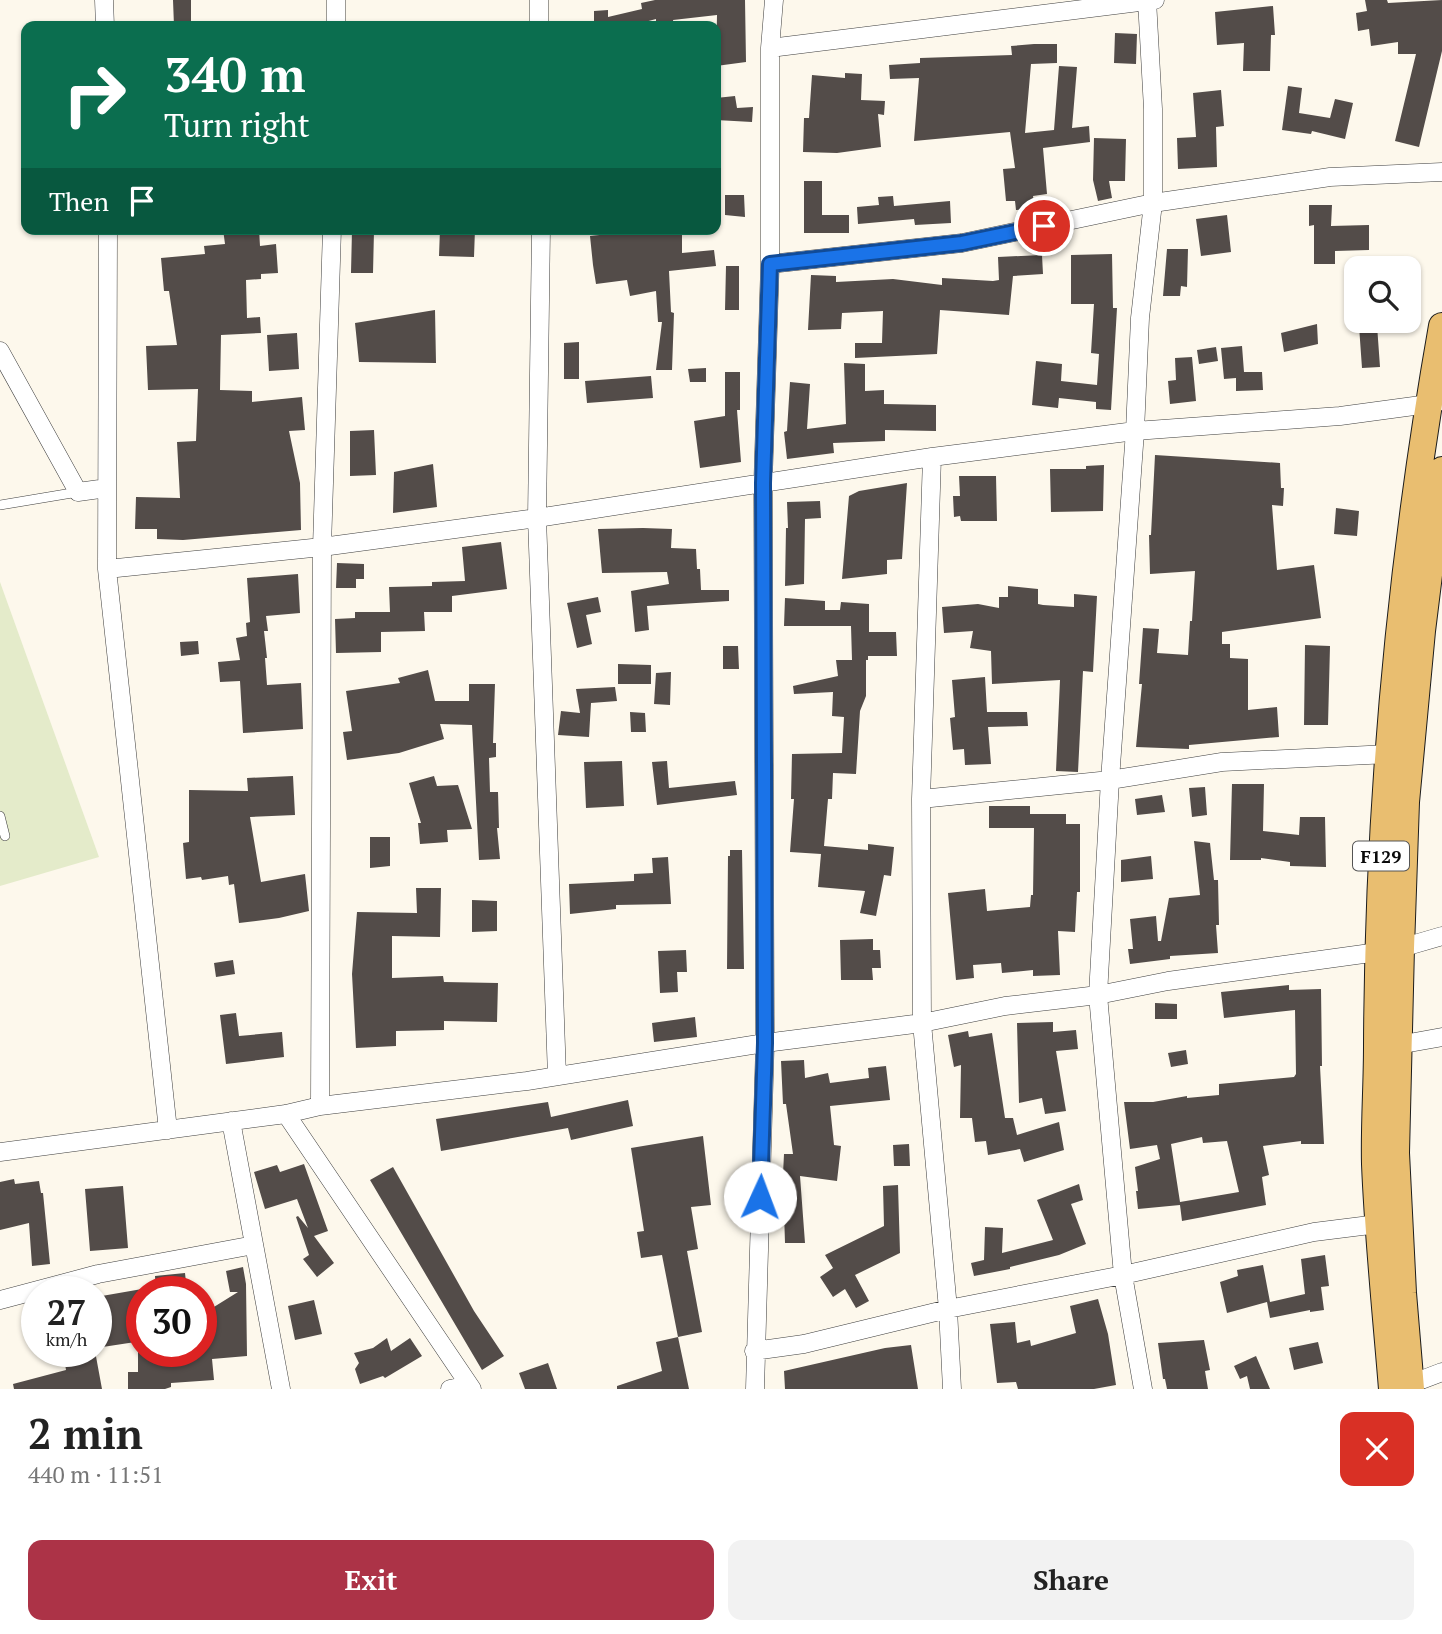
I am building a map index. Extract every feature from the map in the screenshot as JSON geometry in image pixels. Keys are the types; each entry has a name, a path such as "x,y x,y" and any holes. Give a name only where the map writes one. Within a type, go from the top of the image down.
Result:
{"main road":[{"name":"F129","path":"1402,1388 1403,1293 1396,1153 1398,1045 1379,880 1409,541 1435,403 1442,326"},
{"name":"F129","path":"1402,1388 1378,1224 1375,1160 1389,950 1422,631 1442,470"}],"street":[{"path":"104,0 105,21"},
{"path":"336,0 336,21"},
{"path":"539,0 539,21"},
{"path":"755,1389 765,1043 763,483 770,264 770,48 774,0"},
{"path":"770,48 1150,0 1153,203 1140,318 1098,995 1124,1275 1143,1389"},
{"path":"770,264 962,243 1153,203 1330,177 1442,172"},
{"path":"108,235 107,569 168,1130"},
{"path":"320,1106 321,547 332,235"},
{"path":"541,235 537,518 556,1076"},
{"path":"0,351 78,492 107,488"},
{"path":"107,569 321,547 537,518 932,457 1135,431 1340,416 1435,403"},
{"path":"932,457 921,799 922,1023 948,1309 951,1389"},
{"path":"921,799 1110,780 1222,762 1389,754"},
{"path":"0,1152 922,1023 1005,1006 1098,995 1168,981 1389,950 1442,936"},
{"path":"1398,1045 1442,1037"},
{"path":"286,1114 471,1387 450,1389"},
{"path":"231,1121 281,1389"},
{"path":"754,1351 804,1344 948,1309 1124,1275 1314,1232 1378,1224"},
{"path":"0,1300 98,1274 254,1245"},
{"path":"1402,1388 1442,1372"}],"lane":[{"path":"0,505 78,492"},
{"path":"0,816 5,836"}],"green space":[{"path":"0,582 99,857 0,886"}],"building":[{"path":"173,0 191,0 191,21 174,21"},
{"path":"655,0 745,0 746,62 721,65 721,21 717,21 717,15 673,21 594,21 594,11 608,10 608,17 642,9 641,3"},
{"path":"1365,0 1387,0 1388,3 1442,0 1442,51 1419,147 1395,141 1416,54 1398,54 1398,42 1371,46 1369,29 1358,31 1356,13 1367,11"},
{"path":"1273,6 1275,35 1271,35 1270,71 1243,71 1244,43 1217,45 1215,12"},
{"path":"1115,33 1137,34 1136,64 1114,63"},
{"path":"1057,44 1057,63 1031,64 1025,133 1054,130 1059,66 1077,67 1072,128 1089,126 1090,142 1043,148 1047,194 1033,196 1035,209 1016,210 1015,201 1006,201 1003,169 1015,168 1010,132 914,141 919,78 890,79 889,65 920,63 920,58 1012,55 1011,46"},
{"path":"845,73 862,74 861,100 885,101 884,115 878,114 881,147 837,153 803,152 804,118 809,118 812,75 845,78"},
{"path":"1288,86 1302,88 1299,113 1330,118 1335,99 1353,103 1345,139 1312,131 1311,134 1282,130"},
{"path":"1221,90 1224,126 1216,127 1217,167 1178,169 1177,138 1196,137 1193,93"},
{"path":"735,96 737,108 753,107 752,122 721,120 721,97"},
{"path":"1094,138 1126,139 1125,181 1109,181 1112,198 1098,201 1093,180"},
{"path":"804,181 822,181 822,215 849,215 849,233 804,233"},
{"path":"725,195 744,195 745,217 725,215"},
{"path":"893,196 894,206 950,201 951,223 915,225 914,219 858,224 857,207 879,205 878,197"},
{"path":"1309,205 1332,205 1331,226 1369,225 1369,250 1335,251 1335,264 1314,264 1314,225 1309,226"},
{"path":"1227,215 1231,252 1201,256 1196,219"},
{"path":"224,235 259,235 260,246 276,244 278,273 261,274 261,279 246,280 247,318 260,317 261,333 221,335 220,390 252,391 252,402 302,397 305,430 289,431 300,483 301,530 183,540 157,539 157,529 135,529 136,497 180,498 177,442 196,441 198,389 148,390 146,346 177,345 169,291 164,291 161,258 205,254 204,246 225,244"},
{"path":"352,235 374,235 373,273 351,273"},
{"path":"440,235 475,235 474,257 439,256"},
{"path":"682,235 682,253 714,250 716,266 669,271 671,312 674,313 672,370 656,370 662,322 658,322 656,291 630,296 627,280 596,284 590,236"},
{"path":"1167,249 1188,249 1187,287 1181,286 1180,296 1163,296"},
{"path":"1112,254 1113,308 1117,308 1111,410 1096,409 1096,402 1059,398 1058,408 1032,405 1036,361 1062,364 1061,381 1097,385 1099,354 1091,353 1094,304 1071,304 1071,255"},
{"path":"1042,255 1043,274 1013,276 1009,315 940,310 937,354 855,358 855,343 882,343 883,311 842,313 841,329 808,330 811,275 836,276 836,282 893,279 942,285 942,278 993,281 999,280 998,257"},
{"path":"726,266 739,266 739,310 725,310"},
{"path":"435,310 436,363 359,362 355,323"},
{"path":"1317,324 1318,344 1284,352 1281,333"},
{"path":"297,333 299,369 269,371 267,335"},
{"path":"1360,333 1378,333 1380,367 1362,368"},
{"path":"579,342 579,379 564,379 564,343"},
{"path":"1242,346 1244,372 1262,372 1263,390 1236,391 1236,378 1224,379 1221,348"},
{"path":"1216,347 1218,361 1199,364 1197,350"},
{"path":"1192,357 1196,401 1170,404 1168,381 1176,380 1175,358"},
{"path":"844,363 865,364 865,391 884,390 884,404 936,405 936,431 885,430 885,441 833,443 834,453 787,459 784,432 787,431 790,382 810,384 807,429 846,424"},
{"path":"706,368 706,382 690,382 688,369"},
{"path":"725,372 740,372 740,410 737,410 741,462 700,468 694,421 725,416"},
{"path":"651,376 653,398 587,403 585,381"},
{"path":"374,430 376,475 350,476 350,431"},
{"path":"1155,455 1280,463 1281,488 1284,488 1283,506 1272,505 1277,570 1314,565 1321,618 1222,632 1222,644 1230,644 1230,658 1248,659 1248,710 1277,707 1279,737 1189,745 1189,749 1136,747 1142,684 1139,684 1143,628 1159,629 1157,653 1188,655 1192,621 1195,571 1150,574 1149,535"},
{"path":"433,464 437,507 393,513 394,472"},
{"path":"1104,465 1103,511 1051,512 1050,469 1086,469 1086,466"},
{"path":"959,476 996,476 997,521 961,521 960,516 954,517 953,496 960,496"},
{"path":"907,483 902,559 887,560 887,574 842,579 849,496 859,491"},
{"path":"820,501 821,518 805,519 804,584 785,586 787,502"},
{"path":"1336,508 1359,511 1357,536 1334,534"},
{"path":"598,529 672,529 671,548 696,549 701,590 729,590 729,601 647,606 649,630 635,632 631,591 669,584 667,572 602,573"},
{"path":"501,542 507,589 452,596 452,612 424,612 425,631 381,632 381,652 336,653 335,619 355,618 355,612 390,612 389,587 432,586 432,582 465,581 462,547"},
{"path":"337,563 364,564 364,579 356,579 356,588 336,588"},
{"path":"298,574 300,613 266,616 268,631 264,631 267,685 301,683 303,729 243,733 240,681 220,682 218,662 240,660 236,638 247,636 246,623 250,622 247,578"},
{"path":"1008,586 1038,589 1038,604 1043,605 1074,607 1074,594 1097,596 1093,672 1083,671 1078,772 1056,771 1060,680 992,684 991,651 970,648 973,631 944,633 942,607 978,604 999,608 999,597 1008,597"},
{"path":"598,597 601,612 586,615 592,644 577,648 567,603"},
{"path":"785,598 825,601 825,610 840,610 841,602 869,604 869,632 896,632 897,656 868,656 866,660 866,696 860,711 856,774 833,773 832,799 828,799 824,846 868,850 868,844 894,847 891,876 884,875 876,916 860,913 865,891 818,887 821,854 790,852 794,799 791,799 792,754 842,753 844,717 832,716 833,692 794,694 793,686 838,676 836,660 852,660 851,626 784,626"},
{"path":"198,641 199,654 181,656 180,642"},
{"path":"1305,645 1330,646 1328,725 1304,725"},
{"path":"723,646 738,646 739,669 723,669"},
{"path":"618,664 651,665 651,684 618,684"},
{"path":"428,670 435,701 469,701 469,684 495,684 493,743 496,743 496,757 489,758 490,792 498,792 500,859 479,860 472,725 440,724 444,739 399,753 347,760 343,732 352,731 346,691 400,683 398,678"},
{"path":"671,672 670,705 654,704 656,673"},
{"path":"985,677 987,712 1027,712 1028,726 988,727 991,764 965,765 964,749 953,750 950,718 955,717 952,680"},
{"path":"615,687 617,701 591,703 589,737 558,735 561,711 580,713 576,689"},
{"path":"630,712 645,713 646,732 631,732"},
{"path":"622,761 624,806 586,808 584,762"},
{"path":"667,761 669,788 735,781 737,795 657,805 652,762"},
{"path":"293,776 295,815 250,817 261,882 305,874 309,911 239,923 234,884 229,885 228,876 202,880 201,877 186,879 183,843 189,842 189,790 248,791 247,778"},
{"path":"434,776 437,786 458,785 472,829 447,830 448,842 420,844 418,823 421,823 409,783"},
{"path":"1232,784 1264,784 1263,831 1299,835 1300,817 1325,817 1326,867 1290,866 1290,862 1261,858 1230,860"},
{"path":"1205,787 1207,815 1192,817 1189,788"},
{"path":"1162,795 1165,812 1137,815 1135,799"},
{"path":"989,806 1030,806 1030,814 1066,814 1066,824 1080,824 1080,892 1077,892 1075,932 1058,931 1060,975 1033,976 1033,970 1002,973 1001,963 973,965 974,978 956,980 948,893 985,889 987,911 1030,907 1033,895 1034,828 989,828"},
{"path":"370,837 390,837 390,866 370,868"},
{"path":"1194,841 1210,843 1214,880 1218,880 1218,953 1170,956 1170,959 1130,964 1128,949 1133,949 1130,919 1156,916 1158,941 1161,941 1169,898 1200,895"},
{"path":"730,850 742,850 744,969 727,969"},
{"path":"1151,856 1153,879 1121,882 1121,860"},
{"path":"668,857 671,904 616,905 616,909 570,914 569,884 634,881 634,874 653,873 652,858"},
{"path":"416,888 441,888 440,937 392,936 392,978 443,976 444,982 498,983 497,1022 444,1021 444,1030 396,1031 396,1046 356,1048 352,974 357,912 417,913"},
{"path":"472,900 497,901 497,931 472,932"},
{"path":"873,939 873,950 880,950 881,968 872,968 873,980 841,980 840,940"},
{"path":"686,950 687,972 677,972 678,992 660,993 658,951"},
{"path":"233,960 235,974 216,977 214,963"},
{"path":"1289,985 1289,990 1321,989 1320,1066 1324,1144 1301,1144 1301,1141 1263,1146 1269,1175 1262,1177 1266,1205 1182,1221 1180,1205 1138,1209 1135,1167 1160,1159 1157,1145 1130,1149 1124,1102 1153,1102 1187,1096 1219,1095 1219,1084 1294,1077 1296,1074 1295,1010 1224,1018 1221,992","holes":["1202,1137 1203,1143 1227,1141 1239,1192 1180,1202 1171,1144"]},
{"path":"1155,1003 1177,1004 1177,1019 1155,1019"},
{"path":"236,1013 239,1036 282,1032 284,1057 226,1064 220,1015"},
{"path":"695,1017 697,1037 654,1042 652,1023"},
{"path":"1053,1022 1053,1032 1076,1030 1078,1049 1056,1051 1066,1111 1045,1114 1042,1098 1019,1103 1017,1023"},
{"path":"968,1031 969,1037 992,1033 1005,1118 1013,1118 1017,1135 1059,1122 1064,1150 1024,1162 1020,1149 988,1155 986,1141 975,1142 972,1118 960,1118 961,1065 954,1067 948,1035"},
{"path":"1186,1050 1188,1064 1171,1067 1168,1053"},
{"path":"804,1060 805,1078 828,1073 830,1083 869,1078 868,1068 886,1066 890,1100 830,1106 834,1145 841,1146 837,1181 800,1176 805,1243 785,1243 784,1212 787,1212 784,1154 793,1154 786,1104 783,1104 781,1061"},
{"path":"628,1100 633,1126 571,1140 568,1128 441,1151 436,1119 548,1102 551,1117"},
{"path":"703,1136 711,1205 691,1207 698,1249 687,1251 702,1332 678,1337 662,1255 641,1258 637,1232 644,1231 631,1148"},
{"path":"909,1144 910,1166 894,1166 893,1145"},
{"path":"304,1164 328,1231 314,1236 334,1263 317,1277 303,1259 309,1255 296,1217 308,1228 297,1199 265,1209 254,1172 277,1165 280,1172"},
{"path":"393,1167 474,1311 504,1356 482,1370 370,1180"},
{"path":"14,1179 15,1184 39,1181 43,1193 50,1264 32,1266 29,1223 0,1230 0,1182"},
{"path":"1079,1184 1083,1200 1071,1204 1086,1244 1010,1269 974,1276 971,1263 984,1260 985,1227 1003,1228 1002,1253 1053,1240 1037,1200"},
{"path":"898,1185 900,1253 855,1275 869,1301 856,1308 845,1289 833,1297 820,1277 833,1268 825,1255 884,1226 883,1186"},
{"path":"123,1186 128,1248 90,1251 85,1189"},
{"path":"1325,1255 1329,1286 1321,1287 1324,1310 1270,1318 1267,1302 1227,1313 1220,1282 1238,1276 1237,1270 1263,1265 1270,1302 1305,1294 1301,1259"},
{"path":"243,1267 246,1284 247,1356 217,1359 217,1305 238,1292 230,1292 226,1271"},
{"path":"185,1273 185,1276 155,1276"},
{"path":"126,1292 126,1343 112,1346 112,1294"},
{"path":"1098,1299 1108,1334 1116,1385 1094,1389 1018,1389 1016,1382 997,1383 990,1324 1015,1322 1017,1343 1030,1340 1031,1346 1076,1333 1070,1306"},
{"path":"314,1300 322,1334 295,1340 288,1306"},
{"path":"678,1337 689,1389 617,1389 617,1386 662,1371 656,1342"},
{"path":"387,1338 391,1351 410,1338 422,1356 385,1378 383,1376 360,1384 355,1369 359,1363 354,1353 373,1348"},
{"path":"1204,1340 1210,1370 1205,1371 1208,1389 1167,1389 1158,1343"},
{"path":"1318,1342 1323,1363 1294,1370 1289,1348"},
{"path":"911,1345 918,1389 785,1389 784,1371 885,1348"},
{"path":"1256,1356 1270,1389 1250,1389 1247,1376 1240,1379 1234,1366"},
{"path":"548,1363 557,1389 525,1389 519,1373"},
{"path":"66,1367 98,1367 102,1389 14,1389 13,1384 66,1370"},
{"path":"138,1367 213,1367 214,1380 171,1383 171,1387 165,1389 128,1389 128,1372 138,1372"}],"route":[{"path":"760,1197 765,1043 763,483 770,264 962,243 1044,226"}]}
